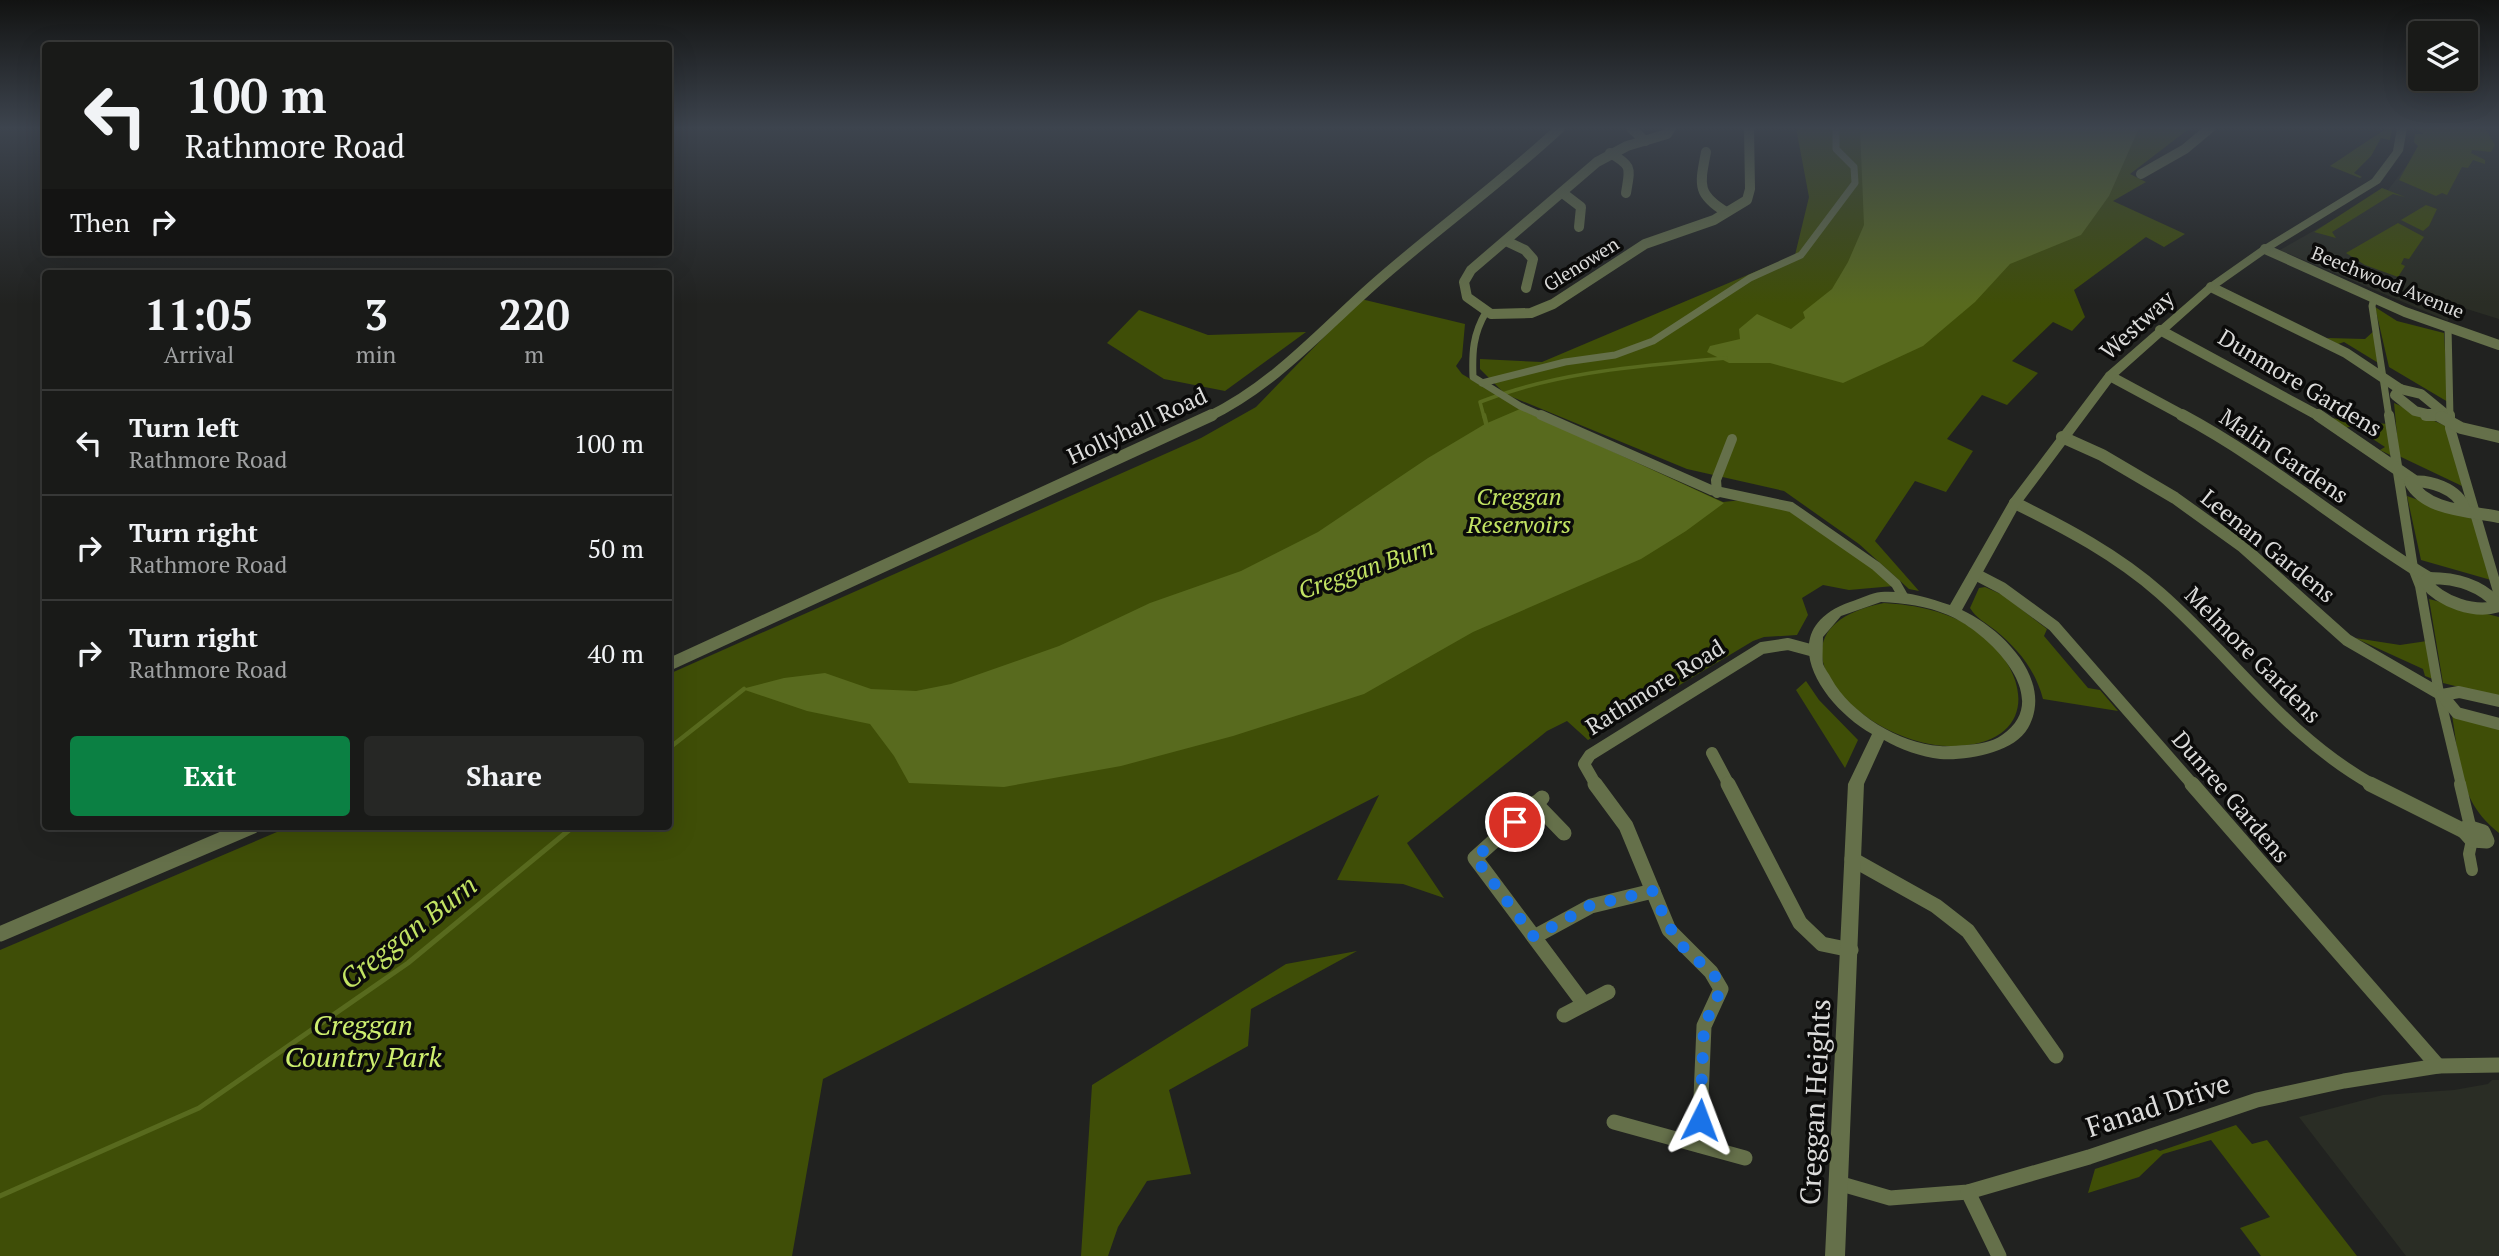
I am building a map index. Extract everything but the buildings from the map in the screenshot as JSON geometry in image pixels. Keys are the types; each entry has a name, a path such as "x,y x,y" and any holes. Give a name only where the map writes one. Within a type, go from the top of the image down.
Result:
{"street":[{"name":"Hollyhall Road","path":"672,663 1108,466 1239,402 1262,386 1375,283 1496,187"},
{"path":"1572,187 1471,270 1464,282 1467,297 1486,312 1476,329 1471,370 1482,383 1504,396 1726,497 1759,498 1786,503 1872,563 1896,583 1904,598"},
{"path":"1626,193 1627,187"},
{"path":"1699,187 1705,200 1726,212"},
{"name":"Glenowen","path":"1486,312 1514,316 1553,304 1645,244 1726,212 1747,200 1751,187"},
{"path":"1482,383 1511,378 1565,362 1615,355 1653,341 1750,278 1801,255 1852,187"},
{"name":"Westway","path":"1954,611 2015,503 2110,376 2211,286 2265,249 2367,187"},
{"path":"1564,194 1581,207 1579,227"},
{"path":"1506,241 1525,250 1533,259 1526,288"},
{"name":"Beechwood Avenue","path":"2265,249 2374,298 2499,345"},
{"path":"2211,286 2312,335 2385,377 2400,389 2421,394 2435,403 2446,420 2469,510 2499,595"},
{"path":"2374,298 2372,306 2400,471 2413,568 2420,586 2440,694 2479,837 2469,854 2472,870"},
{"path":"2446,420 2448,327"},
{"name":"Dunmore Gardens","path":"2160,330 2302,404 2413,480 2427,482 2453,493 2469,510"},
{"name":"Malin Gardens","path":"2110,376 2217,434 2264,463 2384,551 2429,578 2479,588 2491,594 2499,606 2485,610 2440,597 2428,588 2425,582 2429,578"},
{"path":"2400,389 2395,394 2407,407 2499,438"},
{"name":"Leenan Gardens","path":"2063,437 2112,461 2175,498 2242,547 2347,640 2440,694 2444,703 2452,710 2499,724"},
{"path":"1717,493 1716,480 1732,439"},
{"name":"Dunmore Gardens","path":"2413,480 2410,487 2432,503 2499,517"},
{"name":"Melmore Gardens","path":"2015,503 2094,544 2151,585 2177,608 2274,712 2328,758 2392,799 2479,837"},
{"name":"Dunree Gardens","path":"1975,575 2002,588 2054,626 2438,1066"},
{"path":"1880,597 1904,598 1954,611 1988,632 2015,658 2025,678 2030,698 2027,716 2017,732 2001,744 1981,751 1955,754 1930,751 1880,734 1839,704 1825,687 1817,669 1814,651 1817,634 1826,620 1840,609 1880,597"},
{"name":"Rathmore Road","path":"1699,1145 1704,1026 1721,989 1716,974 1687,952 1670,930 1618,812 1588,776 1584,764 1590,755 1762,648 1788,644 1814,651"},
{"name":"Leenan Gardens","path":"2440,694 2459,692 2499,701"},
{"name":"Creggan Heights","path":"1835,1256 1851,950 1856,784 1880,734"},
{"path":"1712,753 1800,923 1822,944 1851,950"},
{"path":"1564,833 1539,800 1475,858 1584,1004"},
{"path":"0,934 244,830"},
{"path":"1852,859 1936,906 1968,931 2056,1056"},
{"path":"1534,937 1591,905 1653,891"},
{"path":"1564,1015 1608,992"},
{"name":"Fanad Drive","path":"1838,1184 1890,1198 1968,1192 2088,1157 2257,1100 2344,1081 2438,1066 2499,1065"},
{"path":"1614,1122 1745,1158"},
{"path":"1968,1192 1999,1256"}],"shaded area":[{"path":"2391,187 2499,187 2499,319 2454,305 2448,321 2280,250 2361,204 2382,188 2388,190"},
{"path":"2492,1080 2499,1080 2499,1256 2406,1256 2299,1117 2383,1095 2454,1090 2488,1084"}],"green space":[{"path":"1807,187 2138,187 2113,201 2185,234 2164,247 2146,237 2074,290 2085,317 2072,331 2053,322 2012,361 2038,373 2007,405 1982,395 1947,439 1973,451 1946,492 1915,481 1875,541 1919,591 1909,589 1859,544 1784,491 1687,469 1505,394 1480,369 1480,359 1542,362 1795,255 1809,197"},
{"path":"2414,187 2451,187 2447,195 2442,193 2436,196"},
{"path":"2382,188 2405,197 2393,194 2332,232 2336,238 2314,232"},
{"path":"2426,205 2437,209 2429,226 2423,231 2401,220"},
{"path":"2398,223 2424,237 2409,259 2404,258 2401,264 2405,266 2398,277 2365,265 2346,253"},
{"name":"Creggan Country Park","path":"1361,299 1465,324 1462,357 1456,366 1462,374 1520,409 1723,502 1752,499 1779,504 1873,568 1894,586 1849,590 1823,585 1802,598 1808,615 1797,635 1764,637 1753,641 1588,740 1567,721 1547,731 1407,843 1444,898 1403,884 1337,880 1379,795 823,1079 792,1256 0,1256 0,950 282,830 672,830 672,673 1201,438 1256,407"},
{"path":"2375,307 2397,321 2444,333 2448,402 2389,367"},
{"path":"1139,310 1208,335 1306,332 1225,391 1164,379 1107,343"},
{"path":"2375,330 2380,364 2344,342 2338,344 2327,338 2365,339"},
{"path":"2394,403 2448,427 2462,486 2399,456"},
{"path":"2330,418 2387,424 2392,456 2380,450 2385,447 2353,426 2345,428"},
{"path":"2407,496 2473,519 2491,580 2421,560"},
{"path":"1985,587 2003,595 2047,629 2044,636 2088,688 2100,690 2118,711 2043,699 2035,678 2018,652 1970,608 1979,588"},
{"path":"2429,599 2499,617 2499,697 2443,683"},
{"path":"1884,603 1920,607 1954,618 1975,630 1993,646 2007,663 2016,682 2018,700 2015,717 2004,731 1985,741 1959,746 1923,742 1888,730 1858,710 1835,686 1823,661 1825,637 1844,617"},
{"path":"2355,638 2400,645 2427,641 2433,679 2425,676 2423,669"},
{"path":"1806,681 1819,700 1858,740 1845,768 1796,690"},
{"path":"2452,715 2499,727 2499,833 2475,808 2468,794 2463,780"},
{"path":"1357,951 1251,1009 1248,1046 1169,1090 1191,1174 1147,1181 1118,1227 1108,1256 1081,1256 1092,1085 1286,964"},
{"path":"2236,1125 2252,1144 2267,1140 2357,1256 2261,1256 2240,1228 2270,1217 2211,1140 2163,1154 2139,1177 2088,1193 2095,1169 2156,1149 2160,1151"}],"water":[{"path":"1862,187 2113,187 2081,235 2010,264 1975,302 1923,346 1843,383 1770,363 1729,363 1707,352 1710,346 1740,339 1739,329 1757,314 1791,329 1805,318 1803,312 1832,289 1848,262 1864,225"},
{"name":"Creggan Reservoirs","path":"1520,409 1724,503 1641,559 1473,632 1364,694 1233,736 1121,766 1004,787 909,783 894,756 870,724 807,711 742,689 784,678 825,673 871,689 916,691 951,684 1059,646 1150,603 1241,571 1318,532 1428,458 1485,424"}],"waterway":[{"name":"Creggan Burn","path":"1484,417 1480,402 1540,383 1601,371 1726,358"},
{"name":"Creggan Burn","path":"1484,415 1487,427"},
{"name":"Creggan Burn","path":"672,746 744,689"},
{"name":"Creggan Burn","path":"0,1196 199,1108 408,963 569,830"}],"route":[{"path":"1515,822 1475,858 1534,937 1591,905 1653,891 1670,930 1687,952 1716,974 1721,989 1704,1026 1700,1120"}]}
